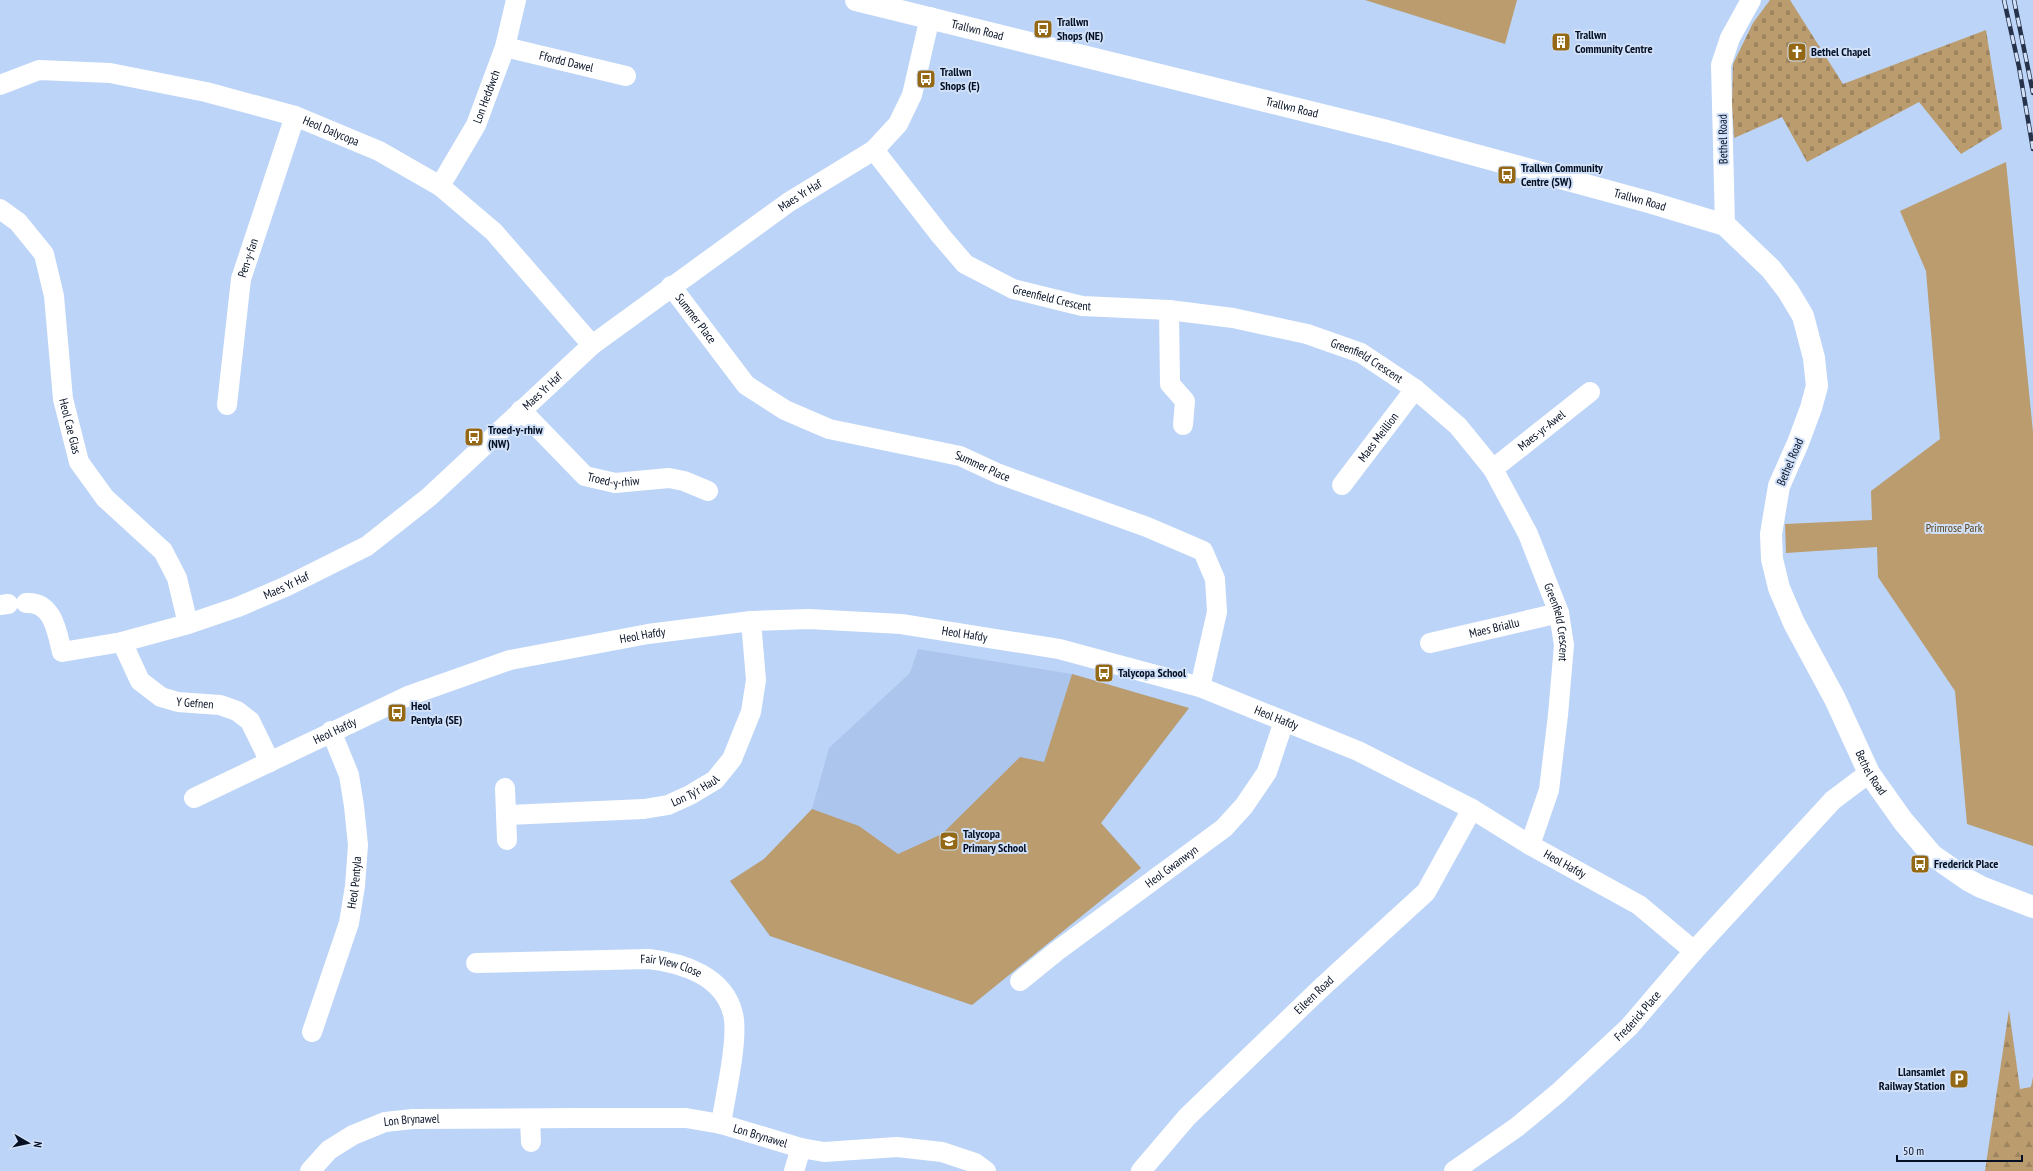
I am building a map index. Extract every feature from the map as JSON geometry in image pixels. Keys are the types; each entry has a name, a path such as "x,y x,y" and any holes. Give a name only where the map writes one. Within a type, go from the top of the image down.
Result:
{"street":[{"name":"Lon Heddwch","path":"440,186 476,125 505,47 516,0"},
{"name":"Trallwn Road","path":"856,0 930,17 1387,131 1652,203 1725,225"},
{"name":"Bethel Road","path":"1750,0 1730,38 1721,65 1725,225 1771,269 1788,291 1803,316 1814,358 1817,386 1811,408 1798,443 1779,486 1771,534 1772,559 1779,588 1794,623 1835,699 1869,773 1903,821 1932,855 1981,887 2033,907"},
{"name":"Maes Yr Haf","path":"11,604 36,604 51,615 62,652 122,642 188,624 238,607 287,586 368,546 429,497 592,345 671,286 789,202 874,150 898,124 912,95 930,17"},
{"name":"Ffordd Dawel","path":"505,47 626,76"},
{"name":"Heol Dalycopa","path":"0,85 39,70 110,72 206,92 295,116 379,151 440,186 494,232 592,345"},
{"name":"Pen-y-fan","path":"227,405 241,279 295,116"},
{"name":"Greenfield Crescent","path":"874,150 941,236 965,264 1013,288 1082,306 1169,310 1233,318 1307,334 1361,353 1415,388 1458,426 1493,469 1528,534 1559,613 1564,645 1558,715 1549,790 1530,845"},
{"name":"Heol Cae Glas","path":"0,209 18,222 44,254 54,296 63,399 80,462 105,498 163,551 177,578 188,624"},
{"name":"Summer Place","path":"671,286 746,385 785,410 829,429 960,456 999,474 1147,527 1203,551 1215,579 1216,612 1200,687"},
{"path":"1169,310 1170,384 1185,401 1183,425"},
{"name":"Maes Meillion","path":"1342,485 1415,388"},
{"name":"Maes-yr-Awel","path":"1493,469 1590,392"},
{"name":"Troed-y-rhiw","path":"521,410 585,476 615,483 669,478 684,481 708,491"},
{"name":"Maes Briallu","path":"1430,643 1559,613"},
{"name":"Heol Hafdy","path":"194,798 331,731 408,696 510,660 648,634 751,621 809,619 901,624 1059,649 1200,687 1358,751 1472,809 1530,845 1639,905 1694,951"},
{"name":"Lon Ty'r Haul","path":"506,814 644,809 668,805 690,795 714,780 732,759 751,712 756,680 751,621"},
{"name":"Y Gefnen","path":"122,642 140,681 161,698 178,702 220,705 237,711 250,721 270,762"},
{"name":"Heol Gwanwyn","path":"1020,981 1057,950 1224,828 1244,806 1267,772 1284,721"},
{"name":"Heol Pentyla","path":"312,1032 349,923 355,886 358,845 349,775 331,731"},
{"name":"Frederick Place","path":"1454,1171 1517,1127 1558,1093 1628,1027 1694,951 1832,800 1869,773"},
{"path":"505,788 507,840"},
{"name":"Eileen Road","path":"1141,1171 1187,1117 1320,989 1426,892 1472,809"},
{"name":"Fair View Close","path":"476,963 649,959 675,963 707,977 722,991 733,1014 734,1039 721,1124"},
{"name":"Lon Brynawel","path":"310,1171 329,1150 353,1135 385,1122 414,1119 686,1118 721,1124 801,1148 824,1152 897,1147 942,1152 976,1163 986,1171"},
{"path":"530,1119 531,1142"},
{"path":"794,1171 801,1148"}],"shaded area":[{"name":"Talycopa Primary School","path":"918,649 1072,674 1189,708 1101,823 1141,868 972,1005 770,936 730,881 764,859 812,809 829,748 910,673"}],"green space":[{"path":"1365,0 1517,0 1505,44"},
{"path":"1770,0 1790,0 1843,84 1986,30 2002,129 1961,154 1919,102 1807,162 1782,117 1734,138 1732,105 1733,64 1753,23"},
{"name":"Primrose Park","path":"2006,162 2033,432 2033,846 1967,824 1955,691 1878,577 1877,547 1786,553 1785,524 1872,520 1871,491 1940,439 1926,271 1900,211"},
{"name":"Talycopa Primary School","path":"1072,674 1189,708 1101,823 1141,868 972,1005 770,936 730,881 764,859 812,809 859,826 898,854 942,834 1020,757 1044,762"},
{"path":"2009,1010 2020,1089 2031,1087 2033,1077 2033,1171 1985,1171"}],"railway":[{"path":"2004,0 2019,67 2033,149"},
{"path":"2014,0 2033,93"}],"place":[{"name":"Trallwn Shops (NE)","path":"1043,29"},
{"name":"Trallwn Community Centre","path":"1561,42"},
{"name":"Bethel Chapel","path":"1797,52"},
{"name":"Trallwn Shops (E)","path":"926,79"},
{"name":"Trallwn Community Centre (SW)","path":"1507,175"},
{"name":"Troed-y-rhiw (NW)","path":"474,437"},
{"name":"Talycopa School","path":"1104,673"},
{"name":"Heol Pentyla (SE)","path":"397,713"},
{"name":"Talycopa Primary School","path":"949,841"},
{"name":"Frederick Place","path":"1920,864"},
{"name":"Llansamlet Railway Station","path":"1959,1079"}]}
